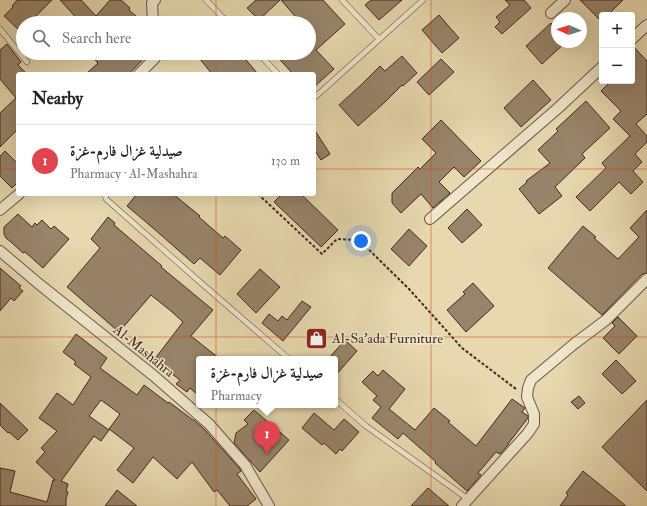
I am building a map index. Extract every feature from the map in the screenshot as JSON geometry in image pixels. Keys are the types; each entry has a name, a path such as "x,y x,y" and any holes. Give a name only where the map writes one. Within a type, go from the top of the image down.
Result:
{"street":[{"path":"153,16 152,3 155,0"},
{"path":"553,12 565,0"},
{"path":"635,36 647,25"},
{"path":"141,72 153,60"},
{"path":"430,219 557,109 599,70"},
{"path":"0,210 17,196"},
{"name":"Al-Mashahra","path":"0,251 154,376 209,424 244,465 269,506"},
{"path":"465,502 528,433 534,424 534,414 527,397 531,380 574,344 606,320 647,279"}],"lane":[{"path":"206,0 221,16"},
{"path":"342,0 379,40"},
{"path":"316,96 423,0"},
{"path":"0,29 16,49"},
{"path":"265,60 276,72"},
{"path":"106,196 118,209 200,282 286,356"},
{"path":"338,402 366,426 465,502"}],"path":[{"path":"260,196 322,254 338,239 359,240 409,289 462,348 527,397"}],"building":[{"path":"17,0 52,0 36,16 16,16 16,27 4,16 13,7 12,6"},
{"path":"60,0 81,0 96,16 75,16"},
{"path":"110,0 121,0 130,8 129,10 136,16 96,16"},
{"path":"256,0 280,0 263,16 255,16 247,8"},
{"path":"281,0 323,0 345,24 316,50 316,16 295,16"},
{"path":"371,0 402,0 379,20 365,5"},
{"path":"505,0 524,0 531,8 502,34 495,27 500,22 496,17 510,5"},
{"path":"580,0 623,0 611,12 599,12 599,19"},
{"path":"439,15 459,38 442,53 422,30"},
{"path":"551,23 551,48 559,48 542,64 526,46"},
{"path":"7,44 16,56 16,60 19,60 21,62 18,65 25,72 16,72 16,98 0,79 0,50"},
{"path":"635,48 647,61 647,114 636,124 647,136 647,142 635,154 642,162 633,171 643,182 631,194 619,182 590,211 576,197 606,168 602,163 630,136 613,119 621,111 601,91 608,84 635,84"},
{"path":"316,50 334,69 316,85 316,72 291,72 280,60 316,60"},
{"path":"402,56 417,73 358,126 339,105 380,66 385,71"},
{"path":"441,59 454,72 429,95 417,82"},
{"path":"95,60 142,60 131,72 88,72 98,63"},
{"path":"201,60 246,60 256,72 210,72"},
{"path":"533,80 551,100 521,127 504,108"},
{"path":"16,98 16,131 0,147 0,113"},
{"path":"586,101 610,128 582,154 585,158 555,187 562,196 539,214 519,189 527,182 526,181 550,163 538,150 558,131 556,129"},
{"path":"441,120 481,161 464,177 454,167 439,182 450,193 433,208 421,194 401,213 392,203 392,193 418,167 420,169 436,153 422,139"},
{"path":"316,132 330,154 321,160 316,152"},
{"path":"5,151 16,162 16,184 12,188 0,176 0,156"},
{"path":"135,196 175,196 200,216 199,217 223,238 225,236 241,250 220,275 200,258 194,264 127,206"},
{"path":"280,196 303,196 338,230 321,247 274,202"},
{"path":"467,209 482,225 462,243 448,228"},
{"path":"647,210 647,273 642,274 602,315 548,268 583,226 618,259 639,237 630,228"},
{"path":"18,214 32,227 35,223 37,225 42,220 51,229 54,226 69,239 43,268 25,252 23,253 6,238 4,234 4,227"},
{"path":"108,217 115,223 114,225 162,266 161,267 213,310 191,336 216,356 196,356 196,393 190,388 187,392 176,384 180,380 154,360 183,322 171,311 151,295 119,332 67,287 100,248 91,239"},
{"path":"409,229 427,246 409,266 391,249"},
{"path":"0,268 21,286 19,288 23,291 14,301 11,298 0,311"},
{"path":"260,269 280,287 256,313 237,294"},
{"path":"473,283 494,306 466,332 447,310 465,294 463,292"},
{"path":"302,301 311,307 283,341 262,323 269,314 278,321 282,316 287,320"},
{"path":"618,317 637,336 619,354 603,338 615,326 612,323"},
{"path":"76,334 107,358 100,368 137,395 144,385 194,420 204,429 240,469 241,471 237,474 256,499 247,506 230,506 217,490 214,492 192,462 177,479 153,457 133,483 117,470 134,448 109,429 120,414 101,400 89,416 109,430 101,441 94,436 61,481 68,484 66,491 68,492 66,506 0,506 0,468 15,471 10,492 47,502 53,480 55,480 36,462 45,452 41,448 57,431 39,418 57,393 73,405 91,377 74,364 76,362 63,352"},
{"path":"345,340 357,351 338,373 338,356 331,356"},
{"path":"616,360 636,381 622,394 602,374"},
{"path":"383,370 405,389 389,409 415,430 434,408 476,446 512,399 525,408 522,412 528,416 528,418 500,454 496,452 478,473 481,475 467,491 403,433 398,439 372,418 381,407 373,400 377,396 362,382 373,371 378,376"},
{"path":"579,396 585,403 578,409 571,402"},
{"path":"647,400 647,491 602,447"},
{"path":"0,403 28,430 18,440 0,425"},
{"path":"254,410 289,440 260,472 234,443 236,433 248,424 244,420"},
{"path":"314,413 334,430 344,419 359,432 342,451 340,449 336,454 324,443 322,445 302,428"},
{"path":"583,471 626,506 560,506 568,495 566,493"},
{"path":"428,488 449,506 411,506"},
{"path":"117,490 137,506 105,506"}],"place":[{"name":"Al-Sa'ada Furniture","path":"316,338"},
{"name":"صيدلية غزال فارم-غزة","path":"267,454"}]}
